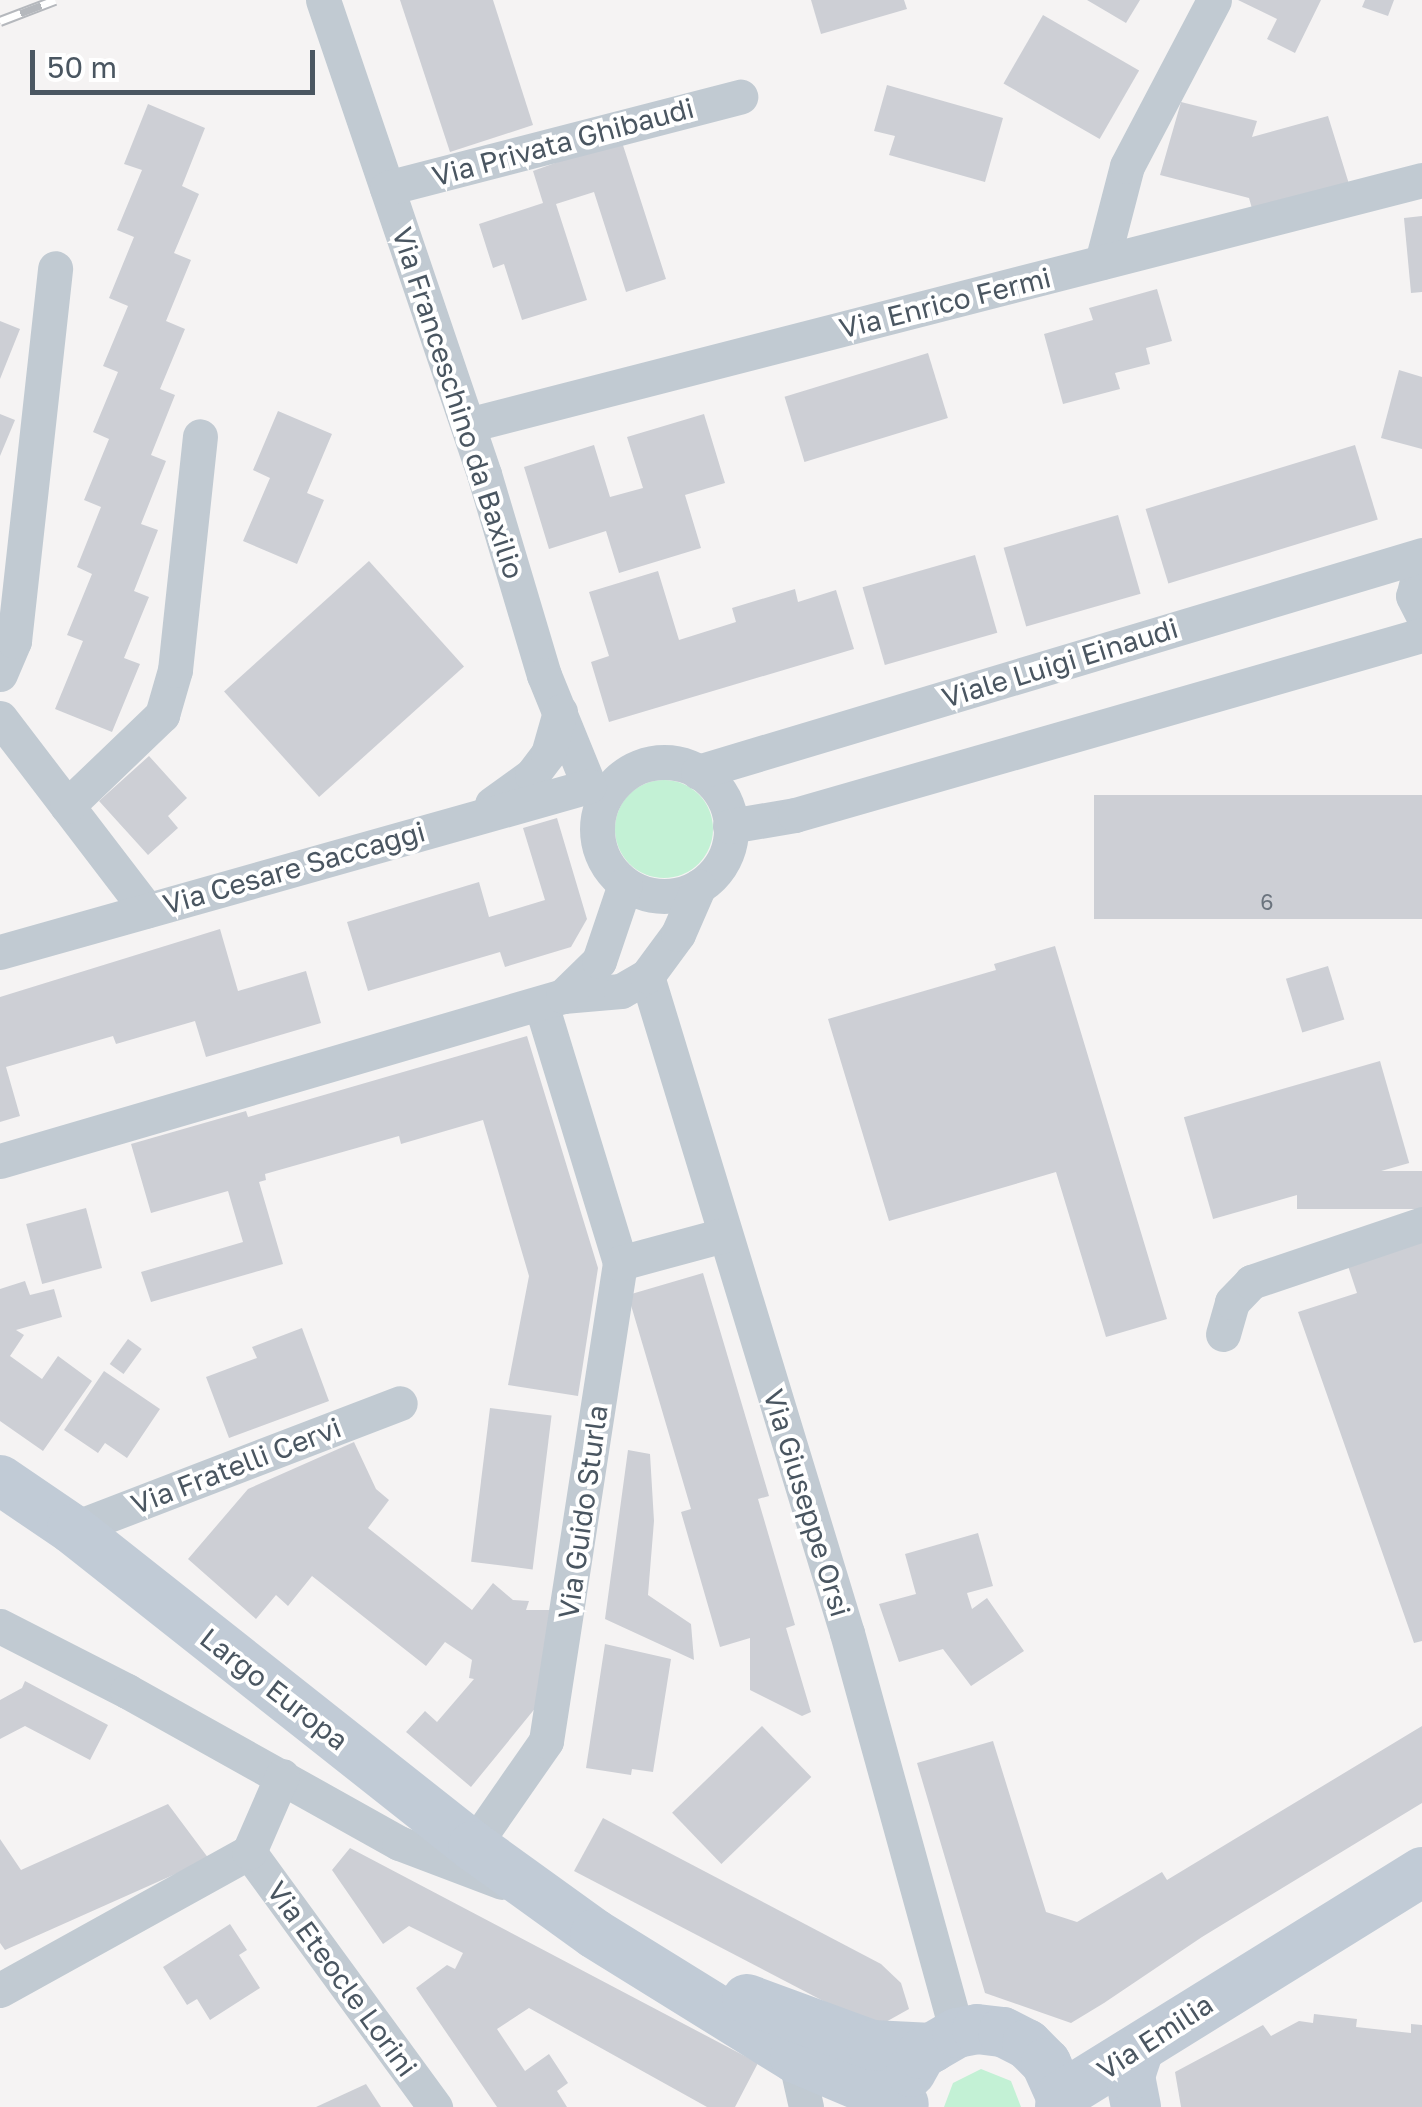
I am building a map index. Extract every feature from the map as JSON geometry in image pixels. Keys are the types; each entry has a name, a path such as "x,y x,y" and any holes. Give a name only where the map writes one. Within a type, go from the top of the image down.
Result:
{"street":[{"name":"Via Franceschino da Baxilio","path":"323,0 468,426 560,712 597,792"},
{"path":"1102,262 1127,166 1214,0"},
{"name":"Via Privata Ghibaudi","path":"387,188 740,96"},
{"name":"Via Enrico Fermi","path":"468,426 1422,180"},
{"path":"0,674 14,641 55,268"},
{"path":"67,806 162,716 174,670 200,436"},
{"path":"1422,558 1413,596 1422,614"},
{"name":"Viale Luigi Einaudi","path":"698,772 1422,558"},
{"path":"730,826 795,814 1422,635"},
{"path":"469,818 532,775 548,754 560,712"},
{"path":"0,718 146,910"},
{"path":"0,1160 552,1000 621,992 647,976 678,934 699,886 723,860 730,826 721,795 698,772 680,764 642,766 597,792 598,844 613,873 625,884 662,896 699,886"},
{"name":"Via Cesare Saccaggi","path":"0,952 469,818 597,792"},
{"path":"552,1000 599,962 625,884"},
{"name":"Via Giuseppe Orsi","path":"647,976 847,1633 944,2040"},
{"path":"552,1000 620,1263 724,1235"},
{"path":"1222,1334 1232,1302 1251,1282 1422,1224"},
{"name":"Via Guido Sturla","path":"473,1846 546,1741 620,1263"},
{"name":"Via Fratelli Cervi","path":"72,1529 400,1403"},
{"name":"Largo Europa","path":"0,1480 72,1529 473,1846 595,1934 796,2058 904,2105"},
{"name":"Largo Europa","path":"0,1626 400,1843 547,1900"},
{"path":"0,1990 249,1852 282,1776"},
{"name":"Via Eteocle Lorini","path":"249,1852 435,2107"},
{"name":"Via Emilia","path":"1056,2089 1138,2052 1248,1976 1422,1872"},
{"name":"Largo Europa","path":"595,1934 821,2030 872,2046 944,2040 977,2029 1004,2032 1027,2044 1056,2089"},
{"name":"Via Emilia","path":"1056,2089 1127,2020 1248,1976"},
{"path":"904,2105 908,2078 921,2054 944,2040"},
{"path":"1136,2107 1130,2076 1138,2052"},
{"path":"796,2058 806,2107"}],"green space":[{"path":"664,780 683,784 699,794 709,810 713,829 709,848 699,864 683,874 664,878 645,874 629,864 619,848 615,829 619,810 629,794 645,784"},
{"path":"981,2069 1011,2081 1021,2107 944,2107 953,2083"}],"building":[{"path":"400,0 493,0 533,125 450,152"},
{"path":"811,0 904,0 907,9 821,34"},
{"path":"1087,0 1140,0 1126,23"},
{"path":"1238,0 1321,0 1295,53 1267,39 1277,19"},
{"path":"1365,0 1394,0 1388,16 1362,7"},
{"path":"1043,15 1139,70 1100,139 1004,83"},
{"path":"887,85 1003,118 985,182 889,155 895,136 874,131"},
{"path":"1181,102 1257,121 1252,137 1328,116 1349,184 1253,212 1249,198 1160,175"},
{"path":"148,104 205,128 182,186 199,194 174,253 191,260 166,321 185,329 160,389 175,395 151,455 166,461 141,524 158,530 134,591 149,597 124,658 140,664 112,732 55,709 83,641 67,635 92,574 77,567 101,507 84,500 109,439 93,432 118,372 103,366 128,306 109,298 134,237 117,230 142,170 124,164"},
{"path":"621,139 666,279 626,292 594,192 556,204 587,300 522,320 504,264 493,268 479,224 543,203 533,171"},
{"path":"1422,216 1422,292 1411,293 1404,218"},
{"path":"1157,289 1172,341 1146,348 1150,364 1115,373 1120,389 1063,404 1044,334 1093,320 1089,308"},
{"path":"0,321 20,329 0,379"},
{"path":"928,353 948,418 804,462 785,397"},
{"path":"1399,370 1422,377 1422,449 1381,438"},
{"path":"278,411 332,434 307,493 324,500 297,564 243,541 270,478 253,470"},
{"path":"0,414 15,420 0,456"},
{"path":"704,414 725,483 685,495 701,548 619,573 606,531 549,549 524,467 594,445 610,497 643,488 627,437"},
{"path":"1355,445 1378,520 1168,584 1146,509"},
{"path":"1118,515 1141,594 1026,627 1004,548"},
{"path":"975,555 997,633 885,665 863,587"},
{"path":"369,561 464,667 319,797 224,691"},
{"path":"658,571 679,640 736,622 732,608 795,589 798,602 836,590 854,649 609,722 591,662 609,656 589,592"},
{"path":"149,756 187,798 168,816 178,828 148,855 99,801"},
{"path":"1094,795 1422,795 1422,919 1094,919"},
{"path":"557,818 587,919 571,947 505,967 500,952 368,991 347,922 479,882 489,917 545,900 523,828"},
{"path":"220,929 238,991 306,971 321,1023 206,1057 195,1021 116,1044 113,1036 6,1067 20,1116 0,1122 0,997"},
{"path":"1055,946 1167,1319 1106,1337 1056,1172 889,1221 828,1019 996,970 994,964"},
{"path":"1328,966 1344,1020 1302,1032 1286,979"},
{"path":"527,1036 598,1268 578,1396 508,1385 529,1276 483,1120 401,1144 399,1136 265,1174 266,1180 259,1182 283,1264 151,1302 141,1272 243,1242 228,1191 151,1213 131,1144 246,1111 248,1117"},
{"path":"1380,1061 1409,1163 1213,1219 1184,1117"},
{"path":"1297,1171 1422,1171 1422,1209 1297,1209"},
{"path":"86,1208 102,1268 42,1284 26,1224"},
{"path":"1422,1242 1422,1641 1414,1643 1298,1312 1357,1293 1347,1263"},
{"path":"703,1273 769,1496 758,1499 795,1625 786,1628 811,1712 802,1716 750,1690 750,1638 720,1647 681,1512 691,1509 628,1295"},
{"path":"25,1281 30,1295 54,1289 62,1317 16,1330 24,1335 10,1356 42,1379 58,1356 92,1381 43,1451 0,1421 0,1289"},
{"path":"302,1328 329,1401 229,1438 206,1377 257,1358 252,1347"},
{"path":"128,1339 142,1349 124,1374 110,1364"},
{"path":"104,1371 160,1409 127,1458 105,1443 98,1453 64,1430"},
{"path":"490,1408 552,1416 533,1569 471,1562"},
{"path":"354,1442 376,1489 389,1500 368,1528 472,1610 493,1583 513,1600 529,1601 526,1610 551,1610 537,1706 471,1787 406,1732 425,1711 437,1722 474,1679 469,1678 472,1660 445,1642 426,1666 312,1576 288,1606 276,1595 256,1619 188,1559 248,1489"},
{"path":"628,1450 650,1454 654,1521 648,1595 691,1624 694,1660 605,1619"},
{"path":"978,1533 993,1586 967,1593 972,1609 987,1598 1024,1651 971,1686 943,1649 899,1662 879,1604 916,1594 905,1554"},
{"path":"605,1644 671,1659 653,1772 632,1769 631,1775 586,1768"},
{"path":"25,1681 108,1725 90,1760 25,1726 0,1739 0,1700 22,1688"},
{"path":"762,1726 811,1777 721,1864 672,1813"},
{"path":"1422,1726 1422,1803 1202,1937 1104,2003 1071,2023 985,1993 917,1763 993,1741 1046,1912 1077,1922 1162,1872 1167,1880"},
{"path":"168,1804 209,1859 5,1950 0,1943 0,1839 21,1870"},
{"path":"603,1818 881,1964 901,1983 909,2009 875,2028 574,1871"},
{"path":"350,1848 758,2063 735,2107 707,2107 529,2008 497,2029 525,2071 549,2054 568,2083 557,2091 567,2107 497,2107 416,1988 447,1965 455,1969 463,1953 409,1926 383,1944 332,1870"},
{"path":"230,1924 247,1950 239,1955 260,1988 210,2020 197,1999 187,2005 163,1967"},
{"path":"1314,2014 1357,2019 1356,2027 1411,2033 1411,2024 1422,2025 1422,2107 1181,2107 1175,2072 1263,2025 1271,2036 1299,2021 1313,2023"},
{"path":"366,2084 381,2107 316,2107"}],"railway":[{"path":"0,21 55,0"}]}
